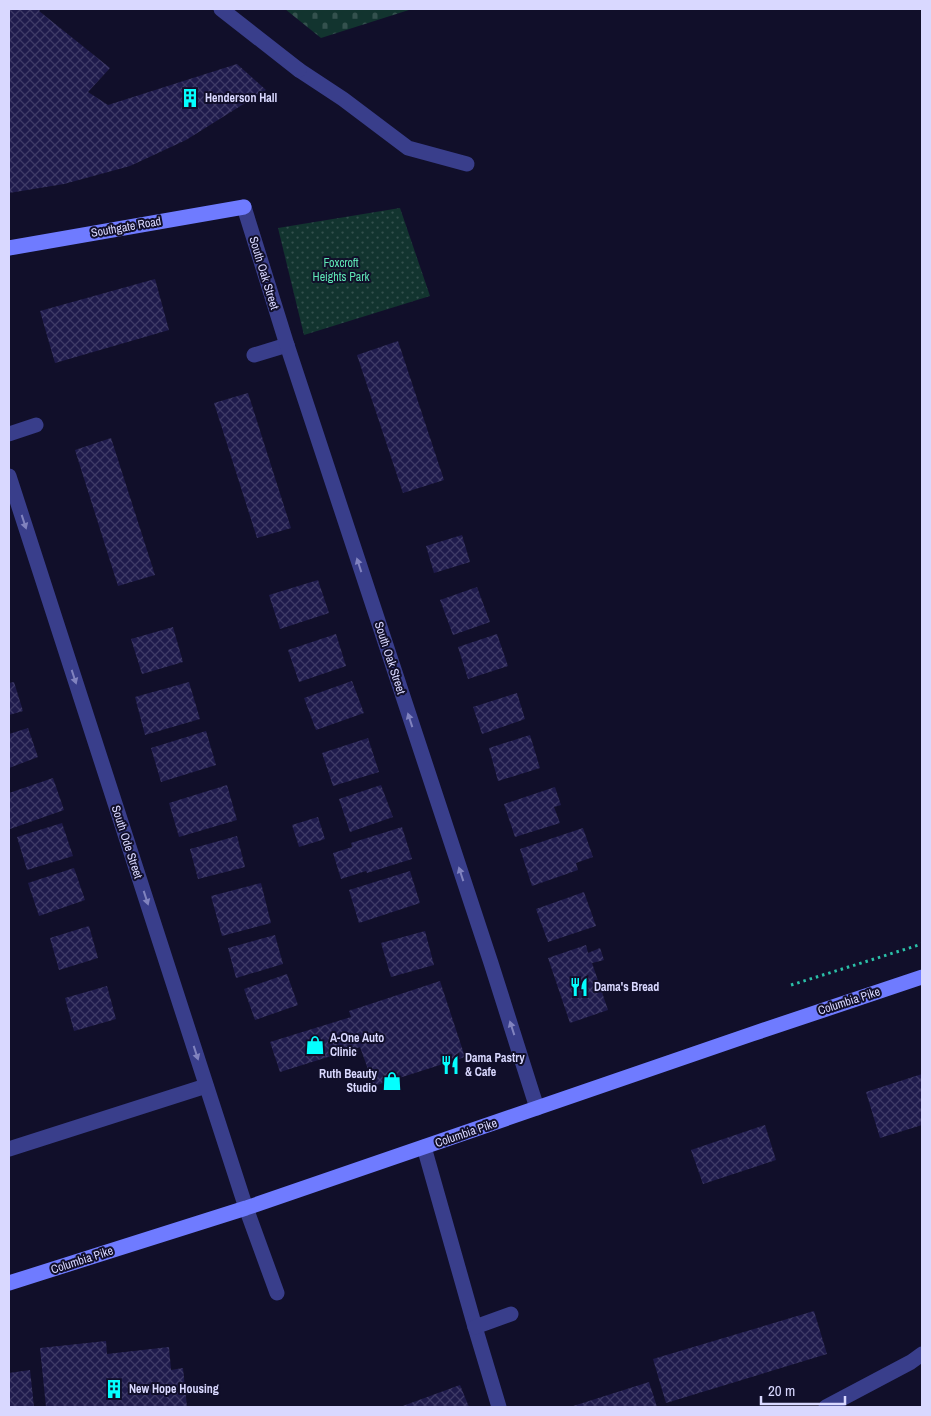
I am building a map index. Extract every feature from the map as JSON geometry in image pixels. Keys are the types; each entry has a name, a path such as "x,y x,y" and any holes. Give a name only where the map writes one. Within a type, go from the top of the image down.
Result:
{"main road":[{"name":"Southgate Road","path":"9,248 244,207"},
{"name":"Columbia Pike","path":"9,1283 246,1208 922,977"}],"street":[{"path":"221,9 299,70 343,99 408,148 467,164"},
{"name":"South Oak Street","path":"244,207 287,345 537,1108"},
{"path":"254,355 287,345"},
{"path":"9,434 36,425"},
{"name":"South Ode Street","path":"9,476 206,1086 276,1293"},
{"path":"9,1149 206,1086"},
{"path":"424,1147 474,1327 499,1407"},
{"path":"474,1327 511,1314"},
{"path":"826,1407 911,1362 922,1354"}],"path":[{"path":"791,985 922,944"}],"green space":[{"path":"285,9 412,9 321,38"},
{"name":"Foxcroft Heights Park","path":"400,208 430,296 304,335 278,228"}],"building":[{"name":"Henderson Hall","path":"9,9 41,9 39,11 110,68 88,92 108,105 237,64 266,90 186,140 130,166 64,184 9,193"},
{"path":"155,279 169,330 55,363 40,311"},
{"path":"398,341 444,480 403,493 357,355"},
{"path":"248,393 291,528 257,538 214,403"},
{"path":"111,438 155,575 118,586 75,450"},
{"path":"462,535 470,562 434,573 426,546"},
{"path":"318,580 329,613 280,629 269,595"},
{"path":"477,587 490,622 453,635 440,600"},
{"path":"173,627 183,662 142,674 131,639"},
{"path":"336,634 346,666 299,682 288,650"},
{"path":"497,634 508,666 468,679 458,647"},
{"path":"352,681 364,713 316,730 304,698"},
{"path":"14,682 23,711 9,715 9,683"},
{"path":"189,682 200,719 145,735 135,697"},
{"path":"517,693 525,719 482,734 473,707"},
{"path":"28,728 38,757 9,768 9,734"},
{"path":"206,731 216,765 161,782 151,748"},
{"path":"530,735 540,768 498,781 489,748"},
{"path":"368,738 379,772 333,786 322,753"},
{"path":"53,778 64,810 10,829 9,793"},
{"path":"227,785 237,820 179,837 169,803"},
{"path":"381,785 393,817 350,832 339,799"},
{"path":"555,787 561,805 554,807 560,823 515,837 504,804"},
{"path":"318,817 325,839 299,847 292,825"},
{"path":"62,823 73,856 27,870 17,837"},
{"path":"402,827 412,859 341,879 333,853 352,847 351,843"},
{"path":"583,828 593,857 576,863 578,870 532,886 520,849"},
{"path":"237,836 245,867 198,879 190,849"},
{"path":"74,868 85,900 39,916 28,883"},
{"path":"410,871 420,903 359,923 349,890"},
{"path":"261,883 271,923 222,936 211,896"},
{"path":"584,892 596,926 548,942 536,909"},
{"path":"89,926 98,958 59,970 50,938"},
{"path":"425,931 434,965 391,977 381,943"},
{"path":"275,935 283,964 236,978 228,948"},
{"name":"Dama's Bread","path":"586,945 588,953 600,948 604,960 592,963 608,1010 570,1023 548,958"},
{"path":"287,974 298,1005 255,1020 244,989"},
{"path":"440,981 465,1057 374,1086 360,1047 280,1072 270,1042 351,1017 349,1011"},
{"path":"107,986 116,1019 74,1031 65,998"},
{"path":"922,1074 922,1125 880,1138 866,1092"},
{"path":"765,1125 776,1160 703,1184 691,1150"},
{"path":"814,1311 827,1354 666,1403 653,1359"},
{"name":"New Hope Housing","path":"106,1341 107,1354 169,1347 171,1370 183,1368 187,1407 46,1407 40,1348"},
{"path":"30,1370 34,1407 9,1407 9,1373"},
{"path":"649,1382 657,1407 570,1407"},
{"path":"460,1385 469,1407 400,1407"}],"place":[{"name":"Henderson Hall","path":"190,98"},
{"name":"Dama's Bread","path":"579,987"},
{"name":"A-One Auto Clinic","path":"315,1045"},
{"name":"Dama Pastry & Cafe","path":"450,1065"},
{"name":"Ruth Beauty Studio","path":"392,1081"},
{"name":"New Hope Housing","path":"114,1389"}]}
